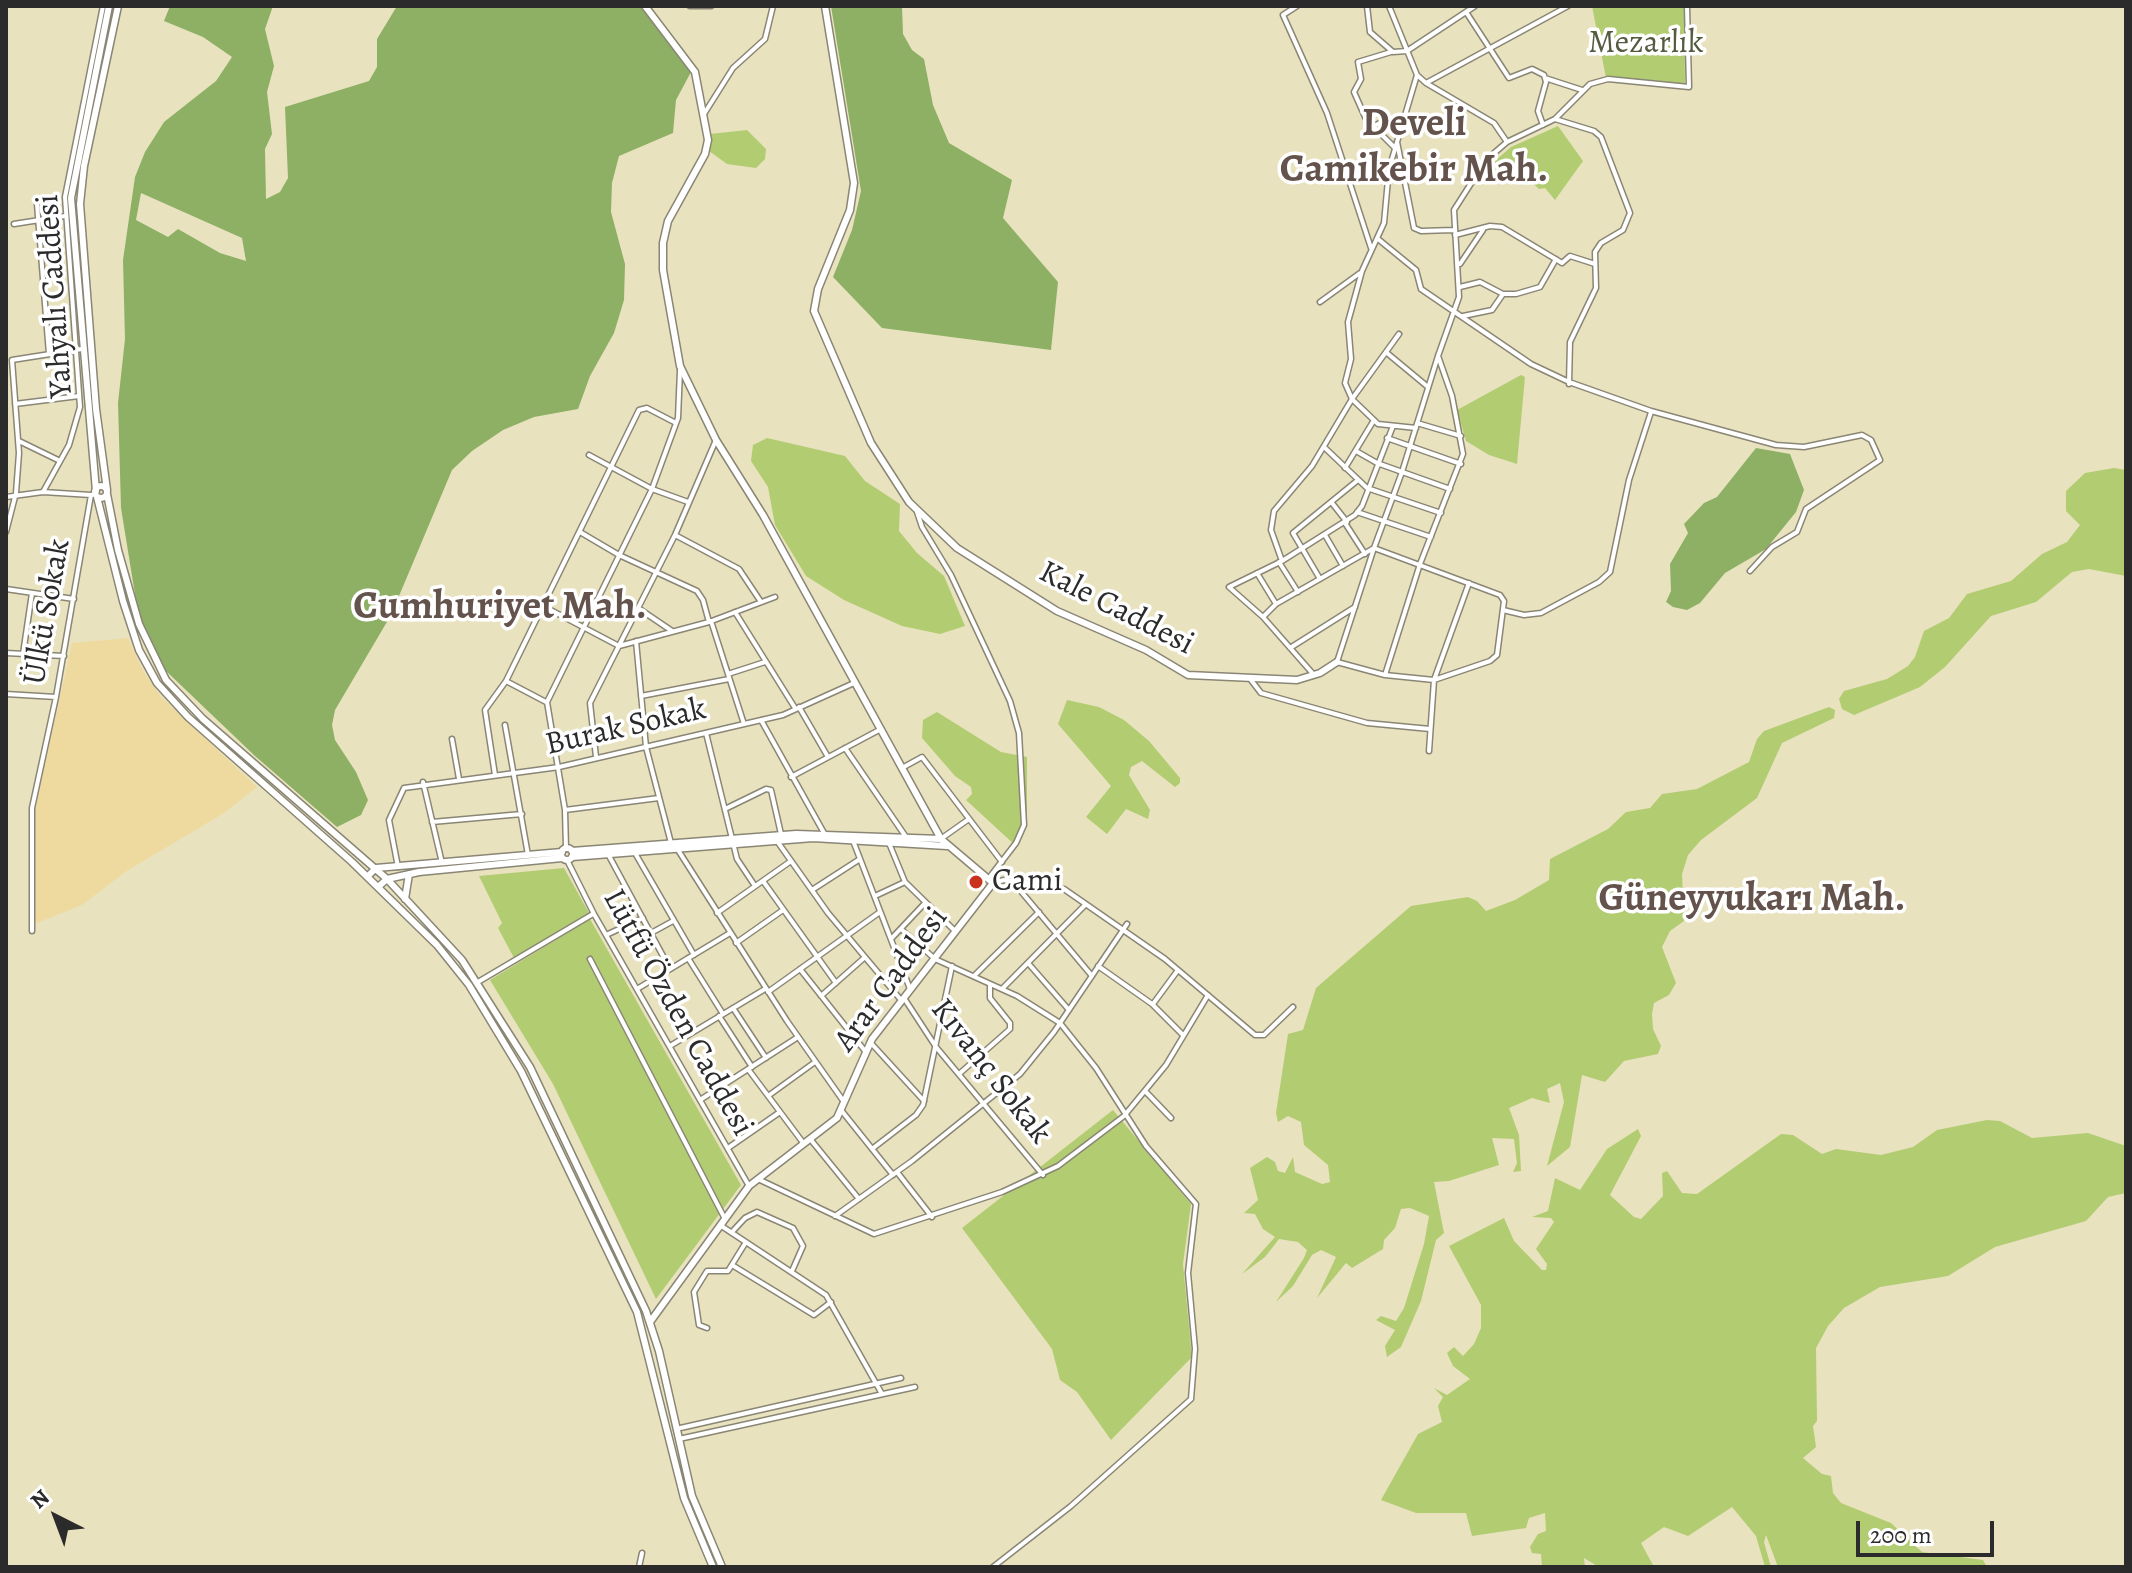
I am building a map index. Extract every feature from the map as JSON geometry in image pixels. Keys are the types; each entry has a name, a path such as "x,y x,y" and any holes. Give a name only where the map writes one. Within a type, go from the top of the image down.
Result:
{"main road":[{"name":"Yahyalı Caddesi","path":"106,6 72,188 71,231 78,349 95,494 139,650 157,683 188,717 368,876 444,953 469,985 553,1132 637,1312 684,1498 713,1567"},
{"name":"Yahyalı Caddesi","path":"118,6 84,166 79,216 96,409 107,492 118,550 139,624 166,680 195,712 376,868 478,982 551,1106 650,1322 697,1510 722,1567"},
{"path":"645,6 692,66 704,114 707,150 668,221 663,243 663,270 680,366 716,440 763,515 941,839 990,881"},
{"name":"Kale Caddesi","path":"825,6 854,183 850,210 818,289 814,311 877,455 917,512 957,548 1074,622 1146,650 1188,675 1297,680 1314,675 1337,662"},
{"path":"95,494 102,486 107,492"},
{"path":"378,887 387,879 409,874 567,854 824,833 941,839"},
{"path":"779,837 852,838 947,846"},
{"path":"368,876 376,868 528,855 608,854 674,846"},
{"path":"405,899 409,874"},
{"name":"Arar Caddesi","path":"650,1322 749,1186 834,1121 870,1042 956,932 990,881"}],"street":[{"path":"43,492 69,445 80,407 78,349 65,216 69,162 106,6"},
{"path":"690,6 711,6"},
{"path":"704,114 733,68 765,39 773,6"},
{"path":"1297,6 1283,15 1327,113 1372,250"},
{"path":"1367,6 1370,32 1393,52"},
{"path":"1389,6 1417,75 1494,123 1507,142"},
{"path":"1395,148 1372,127 1354,92 1361,79 1358,62 1407,51 1475,6"},
{"path":"1426,83 1568,6"},
{"path":"1374,548 1500,595 1503,610 1496,657 1434,680 1385,675 1337,662 1374,548 1394,497 1454,312 1460,287 1460,265 1452,219 1457,202 1486,160 1507,142 1555,119 1582,90 1594,82 1608,79 1689,87 1687,6"},
{"path":"1466,12 1509,78 1532,69 1545,78 1582,90"},
{"path":"1417,75 1401,121 1385,215 1378,239 1362,271 1347,332 1351,359 1345,385 1352,399 1374,420 1462,437"},
{"path":"1543,125 1538,111 1545,78"},
{"path":"1555,119 1594,131 1601,137 1629,210 1623,230 1597,248 1595,293 1570,342 1569,383"},
{"path":"1372,127 1384,121 1401,121"},
{"path":"1397,140 1414,228 1455,233 1492,226 1511,230 1562,263 1570,256 1595,264"},
{"path":"37,204 49,354"},
{"path":"14,224 65,216"},
{"path":"1460,265 1483,230"},
{"path":"1378,239 1416,270 1421,289 1531,364 1569,383 1651,411 1783,447 1811,446 1862,435 1874,444 1880,460 1806,509 1799,531 1772,547 1750,571"},
{"path":"1460,287 1480,282 1503,294 1540,287 1556,259"},
{"path":"1320,302 1362,271"},
{"path":"1461,316 1492,310 1503,294"},
{"path":"1298,592 1280,562 1271,534 1272,515 1306,475 1352,399 1399,334"},
{"path":"6,532 16,493 19,441 12,360 78,349"},
{"path":"1387,353 1428,387"},
{"path":"1385,675 1420,564 1461,464 1462,437 1438,356"},
{"path":"567,854 565,810 547,702 652,489 676,424 681,400 680,366"},
{"path":"15,404 79,396"},
{"path":"495,775 485,710 506,681 640,408 647,408 676,424"},
{"path":"1503,610 1524,615 1541,613 1599,582 1610,572 1629,480 1651,411"},
{"path":"1345,468 1374,420"},
{"path":"1314,675 1263,617 1229,587 1301,550 1357,512 1393,426"},
{"path":"1387,438 1461,464"},
{"path":"596,757 590,706 675,535 716,440"},
{"path":"19,441 58,460"},
{"path":"1324,447 1367,488 1441,513"},
{"path":"1356,451 1377,463 1451,489"},
{"path":"589,455 652,489 689,503"},
{"path":"1320,579 1293,533 1358,480"},
{"path":"6,497 16,493 43,492 95,494"},
{"name":"Ülkü Sokak","path":"32,931 32,808 95,494"},
{"path":"1332,503 1365,554"},
{"path":"917,512 925,533 962,599 1018,724 1024,821 1019,839 990,881 1057,886 1178,970 1257,1036 1264,1035 1293,1007"},
{"path":"1357,512 1432,537"},
{"path":"580,532 619,555 699,593 744,724"},
{"path":"675,535 739,569 761,602"},
{"path":"1325,535 1343,566"},
{"path":"1263,617 1276,604 1374,548"},
{"path":"1257,573 1276,604"},
{"path":"1429,751 1434,680 1469,583"},
{"path":"6,589 74,599"},
{"path":"23,654 32,593"},
{"path":"543,606 619,646 710,621 775,597"},
{"path":"1290,648 1355,607"},
{"path":"638,608 673,631"},
{"path":"735,612 828,757"},
{"path":"636,641 646,747 674,846 872,1149 932,1217"},
{"path":"6,653 64,656"},
{"path":"641,696 729,676 765,662"},
{"path":"1251,680 1261,693 1367,723 1430,729"},
{"path":"506,681 547,702"},
{"name":"Burak Sokak","path":"398,867 389,820 402,789 423,782 559,767 706,733 797,708 854,683"},
{"path":"6,694 56,697"},
{"path":"761,720 824,833"},
{"path":"505,725 516,773 528,855"},
{"path":"791,777 882,728"},
{"path":"706,733 739,862 755,886"},
{"path":"452,739 459,779"},
{"path":"845,748 906,837"},
{"path":"902,768 922,757 1002,862"},
{"path":"423,782 442,863"},
{"path":"727,808 769,789 775,798 779,837"},
{"path":"565,810 659,798"},
{"path":"432,822 522,814"},
{"path":"941,839 969,819"},
{"name":"Kıvanç Sokak","path":"779,837 791,861 864,958 902,998 936,1047 1043,1175"},
{"path":"852,838 910,989"},
{"path":"888,841 905,882 956,932"},
{"path":"634,851 768,1096 859,1199"},
{"name":"Lütfü Özden Caddesi","path":"567,854 594,914 749,1186"},
{"path":"608,854 670,969"},
{"path":"812,890 860,859"},
{"path":"717,913 791,861"},
{"path":"763,881 836,983"},
{"path":"874,896 905,882"},
{"path":"1014,883 1092,976"},
{"path":"891,939 926,902"},
{"path":"1002,989 1085,905"},
{"path":"736,943 784,910"},
{"path":"670,1046 800,969 881,911"},
{"path":"974,976 1039,912"},
{"path":"478,982 594,914"},
{"path":"606,935 643,918"},
{"path":"651,933 674,920"},
{"path":"835,1216 895,1174 1020,1074 1060,1023 1127,924"},
{"path":"901,929 935,959 1002,989 1060,1023 1096,1068 1124,1116 1196,1204 1188,1273 1195,1349 1192,1395 1186,1405 1082,1496 993,1567"},
{"path":"637,989 730,933"},
{"path":"821,996 864,958"},
{"path":"590,959 723,1222 732,1233 820,1289 831,1302 882,1394"},
{"path":"1028,963 1069,1010"},
{"path":"872,1149 916,1115 924,1101 952,966"},
{"path":"1098,966 1152,1004 1184,1036"},
{"path":"800,969 865,1051"},
{"path":"1152,1004 1178,970"},
{"path":"959,1074 1010,1029 1010,1023 990,998 990,984"},
{"name":"Lütfü Özden Caddesi","path":"758,1179 874,1234 932,1217 1043,1175 1124,1116 1146,1092 1208,995"},
{"path":"733,1008 766,1058"},
{"path":"700,1100 798,1037"},
{"path":"870,1042 924,1101"},
{"path":"768,1096 815,1061"},
{"path":"1146,1092 1171,1118"},
{"path":"728,1148 780,1112"},
{"path":"732,1233 747,1216 757,1212 793,1228 803,1246 792,1271"},
{"path":"707,1328 699,1325 694,1292 709,1270 726,1272 746,1242"},
{"path":"732,1265 814,1315 831,1302"},
{"path":"676,1429 901,1378"},
{"path":"679,1439 915,1387"},
{"path":"639,1567 642,1553"}],"green space":[{"path":"170,6 273,6 265,29 274,66 267,92 272,134 265,149 266,199 280,192 288,178 285,107 369,81 377,67 377,39 397,6 641,6 674,44 691,72 676,100 673,133 619,156 612,183 611,212 625,264 624,300 614,333 590,376 578,409 534,417 503,430 472,451 452,470 391,615 335,710 332,725 335,740 356,772 368,800 361,815 337,827 255,756 166,671 138,613 121,508 118,403 125,339 123,260 135,177 145,152 164,122 216,81 232,57 203,37 164,21","holes":["141,193 242,238 246,261 220,253 178,229 168,237 136,220"]},
{"path":"831,6 902,6 903,34 912,50 924,59 933,105 949,143 1012,180 1003,218 1058,282 1051,350 882,328 833,277 852,230 861,191"},
{"name":"Mezarlık","path":"1592,6 1684,6 1685,85 1606,78"},
{"name":"Mezarlık","path":"1558,126 1583,161 1555,200 1545,188 1539,189 1524,175 1505,174 1501,178 1482,172 1511,147"},
{"path":"747,130 766,149 765,159 756,168 727,164 709,151 710,134"},
{"path":"1521,375 1525,377 1517,464 1489,455 1466,441 1457,410"},
{"path":"767,438 845,456 865,481 900,504 899,531 917,553 944,576 965,626 940,634 902,626 844,600 806,576 775,525 768,487 751,461 753,445"},
{"path":"1756,448 1790,454 1804,490 1796,512 1766,549 1725,573 1700,603 1687,610 1673,607 1666,602 1671,591 1670,564 1688,533 1684,524 1704,503 1717,497"},
{"path":"2114,468 2126,470 2126,576 2089,569 2072,572 2036,602 1991,616 1945,667 1920,687 1854,715 1842,709 1839,699 1844,691 1887,679 1908,666 1915,657 1924,631 1949,618 1967,594 2011,581 2042,554 2067,542 2080,525 2066,511 2066,491 2085,473"},
{"path":"1067,700 1099,707 1124,720 1149,741 1180,778 1180,783 1175,787 1142,761 1131,767 1129,775 1150,810 1148,819 1126,809 1107,834 1086,817 1111,786 1058,724"},
{"path":"1829,707 1835,710 1834,718 1782,743 1757,798 1701,840 1688,855 1682,874 1684,921 1670,931 1662,947 1676,983 1669,995 1654,1003 1653,1029 1661,1046 1658,1054 1624,1061 1605,1082 1582,1075 1570,1147 1547,1166 1564,1102 1560,1083 1547,1089 1550,1103 1532,1098 1509,1108 1519,1135 1521,1171 1513,1172 1517,1163 1514,1139 1492,1138 1499,1165 1449,1181 1434,1182 1444,1233 1436,1240 1421,1301 1401,1347 1387,1357 1385,1346 1395,1330 1376,1320 1381,1316 1396,1321 1404,1308 1424,1244 1429,1216 1410,1208 1401,1209 1395,1228 1384,1240 1383,1249 1352,1268 1346,1263 1317,1298 1336,1257 1321,1250 1312,1255 1293,1286 1276,1302 1307,1250 1298,1242 1279,1239 1265,1257 1242,1274 1275,1237 1263,1229 1255,1214 1244,1213 1258,1200 1250,1168 1267,1157 1275,1162 1278,1171 1285,1173 1293,1157 1295,1172 1322,1184 1330,1182 1328,1165 1304,1145 1301,1122 1288,1116 1278,1122 1276,1113 1288,1034 1303,1030 1316,988 1411,906 1468,897 1486,911 1515,900 1549,880 1550,859 1608,829 1626,812 1650,808 1662,794 1697,789 1749,762 1757,739 1764,731"},
{"path":"937,712 1001,752 1027,757 1027,823 1016,846 966,800 972,794 971,787 955,776 922,738 923,720"},
{"path":"564,868 589,913 514,958 498,928 502,923 479,876"},
{"path":"590,919 741,1185 656,1299 553,1084 490,980"},
{"path":"1113,1110 1191,1204 1183,1264 1192,1357 1111,1440 1077,1392 1060,1380 1052,1349 962,1228"},
{"path":"1987,1120 2000,1121 2032,1138 2088,1133 2126,1146 2126,1193 2108,1197 2086,1221 1995,1247 1948,1276 1880,1287 1844,1308 1828,1326 1816,1348 1817,1421 1813,1426 1816,1447 1803,1458 1822,1474 1831,1476 1833,1493 1841,1503 1891,1523 1922,1552 1983,1560 1987,1567 1778,1567 1766,1535 1764,1542 1771,1567 1765,1567 1756,1536 1732,1507 1688,1536 1664,1527 1641,1543 1654,1567 1599,1567 1584,1558 1585,1567 1542,1567 1541,1554 1532,1553 1530,1547 1538,1534 1546,1531 1545,1513 1529,1518 1526,1528 1472,1536 1466,1513 1416,1513 1381,1500 1418,1434 1442,1422 1438,1406 1443,1397 1434,1388 1447,1395 1470,1379 1453,1366 1447,1353 1454,1347 1463,1356 1474,1344 1481,1328 1481,1305 1449,1246 1504,1218 1514,1241 1542,1270 1546,1270 1547,1264 1536,1249 1554,1222 1551,1218 1532,1217 1548,1211 1555,1178 1580,1190 1607,1149 1638,1129 1641,1136 1610,1195 1634,1217 1641,1219 1663,1196 1662,1173 1667,1171 1682,1193 1697,1194 1781,1134 1793,1135 1822,1154 1836,1149 1881,1155 1913,1147 1937,1130"}],"sand":[{"path":"128,638 143,671 162,698 257,787 224,813 125,872 82,905 34,924 35,810 72,643"}],"place":[{"name":"Cami","path":"976,882"}],"district":[{"name":"Develi Camikebir Mah.","path":"1414,148"},
{"name":"Cumhuriyet Mah.","path":"500,608"},
{"name":"Güneyyukarı Mah.","path":"1752,900"}]}
